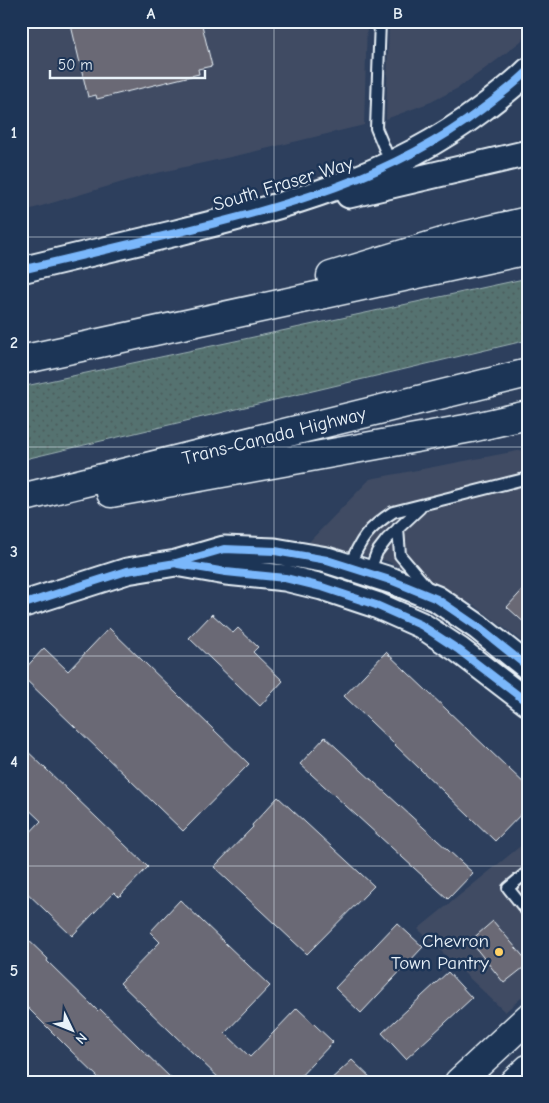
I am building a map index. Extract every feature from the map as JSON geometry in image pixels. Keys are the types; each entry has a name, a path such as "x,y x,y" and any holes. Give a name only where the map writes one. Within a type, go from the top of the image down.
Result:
{"main road":[{"path":"146,333 459,237 528,221"},
{"path":"21,360 528,250"},
{"name":"Trans-Canada Highway","path":"21,498 528,373"},
{"path":"21,510 471,428 528,415"},
{"path":"459,1082 528,1018"},
{"path":"514,1082 528,1069"}],"street":[{"name":"South Fraser Way","path":"21,270 214,223 326,192 391,165 447,134 497,98 528,70"},
{"path":"214,223 308,205 528,152"},
{"path":"21,605 127,571 176,564 224,549 275,551 327,560 359,570 437,600 478,627 528,667"},
{"path":"176,564 226,572 285,578 322,587 376,605 421,625 459,650 528,703"},
{"path":"350,596 359,570"}],"lane":[{"path":"380,21 376,128 391,165"},
{"path":"359,570 359,544 376,523 393,512 528,478"},
{"path":"359,570 422,505"},
{"path":"398,528 400,555 437,600"},
{"path":"525,874 508,888 528,913"},
{"path":"519,902 528,894"}],"shaded area":[{"path":"21,21 367,21 364,125 143,176 21,212"},
{"path":"389,21 528,21 528,32 521,41 458,88 431,102 386,119"},
{"path":"528,449 528,646 476,606 387,561 309,542 370,479"},
{"path":"528,840 528,992 505,1012 418,929"}],"green space":[{"path":"528,278 528,340 21,460 21,387"}],"building":[{"path":"70,21 201,21 212,66 198,69 199,74 97,99 96,95 88,97"},
{"path":"528,584 528,626 507,607"},
{"path":"212,614 233,633 238,628 258,647 253,652 283,681 260,706 189,638"},
{"path":"109,628 249,764 183,831 21,675 44,648 68,671"},
{"path":"386,652 528,787 528,807 495,841 344,696"},
{"path":"325,737 473,873 448,899 300,764"},
{"path":"21,745 148,867 119,897 114,892 72,936 21,887 21,842 41,821 21,802"},
{"path":"278,797 374,886 307,954 214,867 253,827 252,825"},
{"path":"180,900 270,986 225,1033 250,1057 297,1008 333,1042 295,1082 223,1082 120,983 160,942 150,932"},
{"name":"Chevron Town Pantry","path":"493,921 528,962 528,964 504,983 470,941"},
{"path":"397,923 423,947 361,1013 335,988"},
{"path":"21,933 98,1011 100,1009 175,1082 103,1082 21,1001"},
{"path":"448,972 472,998 406,1059 382,1033"},
{"path":"352,1060 375,1082 328,1082"}],"cycle path":[{"path":"21,270 217,223 335,187 411,154 447,133 494,100 528,71"},
{"path":"21,605 127,571 176,563 224,549 275,551 327,560 393,581 437,599 478,627 528,667"},
{"path":"178,564 226,572 285,578 322,587 376,605 421,625 459,650 528,703"}],"place":[{"name":"Chevron Town Pantry","path":"499,952"}]}
